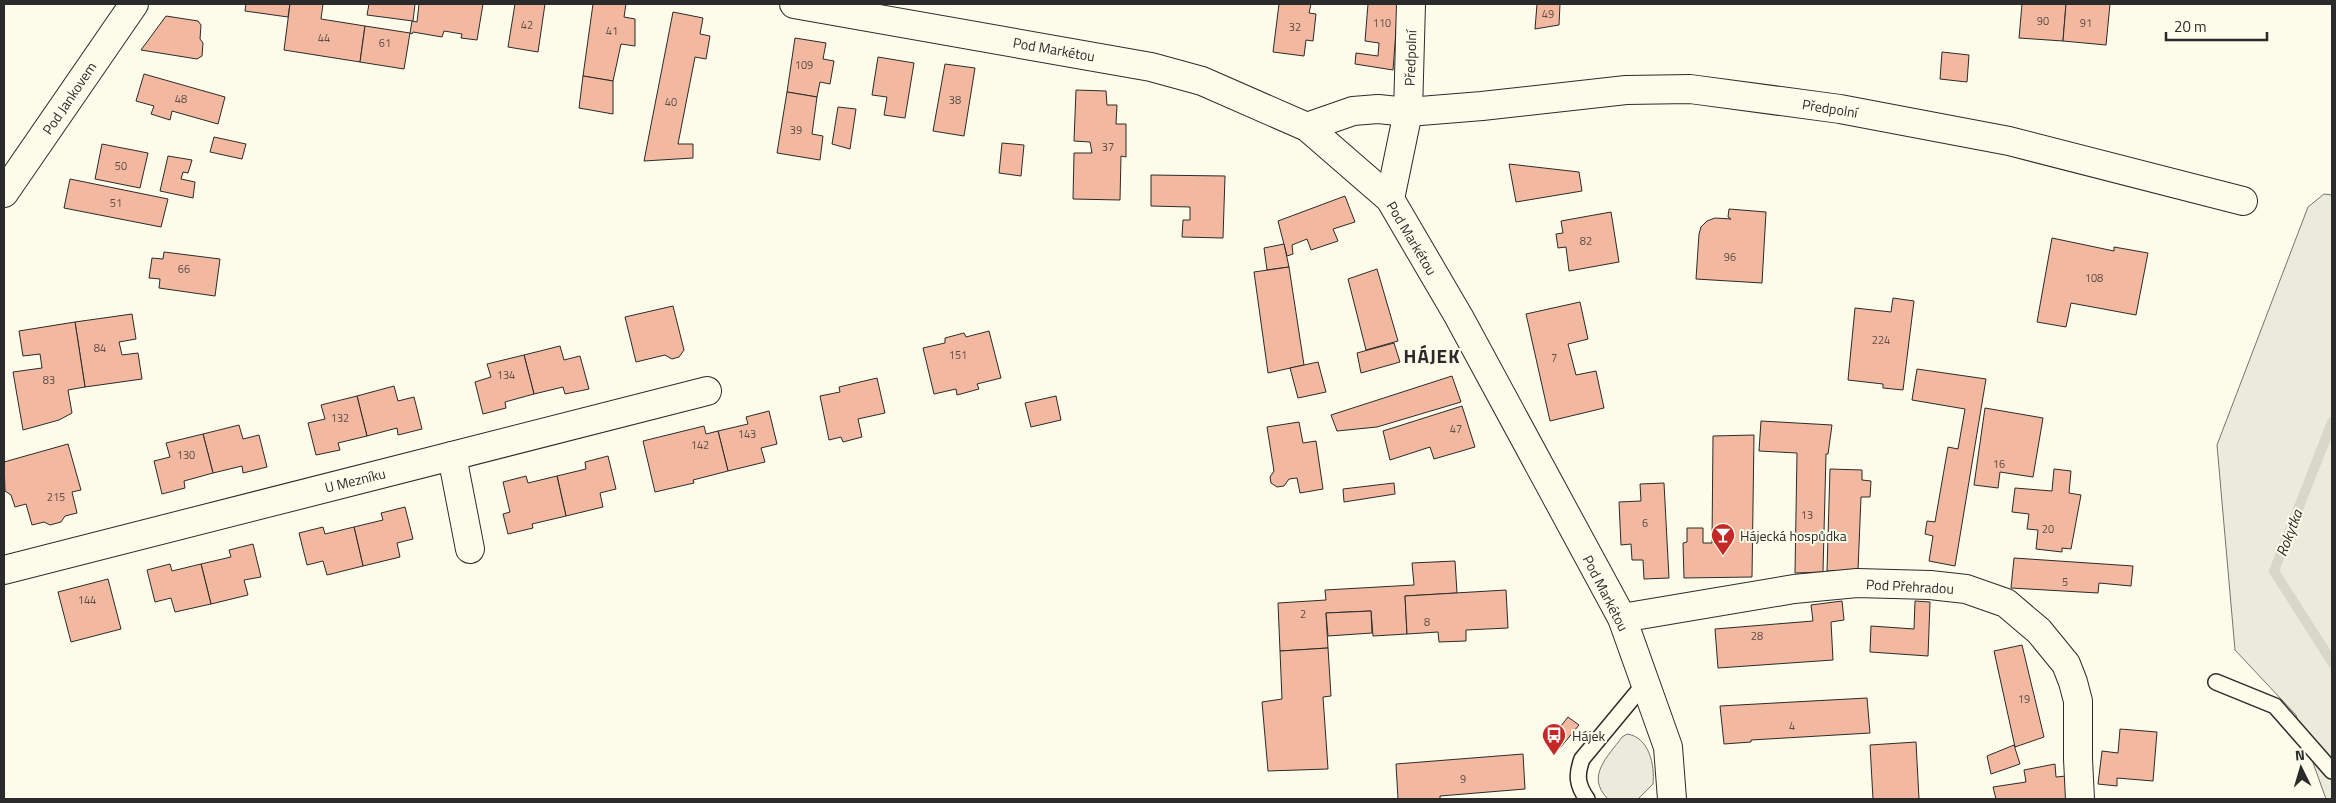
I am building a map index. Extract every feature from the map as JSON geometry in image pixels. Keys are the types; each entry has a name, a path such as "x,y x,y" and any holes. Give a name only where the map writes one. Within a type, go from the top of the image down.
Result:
{"street":[{"name":"Pod Jankovem","path":"4,193 134,4"},
{"name":"Pod Markétou","path":"794,4 1151,67 1202,81 1307,127 1390,199 1459,317 1622,618 1668,747 1672,799"},
{"name":"Předpolní","path":"1390,199 1408,112 1411,4"},
{"name":"Předpolní","path":"1307,127 1353,111 1378,108 1408,112 1626,90 1690,89 1840,109 2008,141 2243,201"},
{"name":"U Mezníku","path":"4,570 707,391"},
{"path":"452,456 470,550"},
{"name":"Pod Přehradou","path":"1622,618 1794,589 1857,582 1957,588 2006,603 2039,631 2066,664 2073,682 2078,701 2080,799"}],"lane":[{"path":"2216,682 2275,706 2332,771"},
{"path":"1586,799 1579,788 1577,773 1582,759 1645,683"}],"shaded area":[{"path":"2324,194 2332,195 2332,799 2326,799 2296,715 2235,650 2217,445 2308,207"},
{"path":"1627,734 1641,740 1649,753 1653,769 1653,784 1638,799 1608,799 1601,791 1599,782 1601,767 1622,737"}],"building":[{"path":"246,4 290,4 288,17 245,11"},
{"path":"290,4 323,4 321,19 365,26 360,62 284,50"},
{"path":"369,4 415,4 413,21 367,15"},
{"path":"419,4 483,4 477,40 461,38 462,34 444,31 442,37 410,33 412,21 417,22"},
{"path":"515,4 545,4 538,52 508,47"},
{"path":"593,4 626,4 624,17 635,19 635,46 621,44 613,81 583,76"},
{"path":"1279,4 1311,4 1309,13 1316,14 1313,41 1306,40 1304,56 1273,52"},
{"path":"1368,4 1398,4 1393,70 1355,64 1356,53 1378,56 1379,43 1365,41"},
{"path":"1537,4 1560,4 1559,25 1535,29"},
{"path":"2022,4 2066,4 2063,41 2019,38"},
{"path":"2066,4 2110,4 2106,45 2063,41"},
{"path":"673,12 703,18 700,34 710,36 706,59 695,57 678,144 693,144 693,158 644,161"},
{"path":"166,16 198,21 201,25 202,56 197,59 141,50"},
{"path":"365,26 410,33 404,69 360,62"},
{"path":"795,38 826,43 823,59 834,61 830,84 820,82 817,97 787,92"},
{"path":"1942,52 1969,55 1967,82 1940,79"},
{"path":"878,57 914,63 905,118 884,115 887,97 872,95"},
{"path":"945,64 975,68 964,136 933,131"},
{"path":"144,74 225,97 218,124 172,111 170,120 151,114 154,106 136,101"},
{"path":"583,76 613,81 613,114 579,108"},
{"path":"1076,90 1106,91 1107,105 1117,105 1116,124 1126,124 1126,157 1121,156 1120,200 1073,199 1074,153 1092,153 1090,142 1074,141"},
{"path":"787,92 817,97 812,134 823,136 820,160 777,153"},
{"path":"838,107 856,109 850,149 832,144"},
{"path":"214,137 246,144 242,159 210,152"},
{"path":"1002,143 1024,145 1021,176 999,173"},
{"path":"102,144 148,153 140,188 95,179"},
{"path":"168,156 192,160 188,173 183,172 181,179 195,182 193,198 160,191"},
{"path":"1509,164 1579,172 1582,191 1516,202"},
{"path":"1151,175 1225,176 1223,238 1182,237 1183,220 1190,220 1190,207 1151,206"},
{"path":"70,179 168,199 161,227 64,208"},
{"path":"1345,196 1355,222 1333,229 1338,241 1311,250 1307,239 1292,245 1293,254 1287,256 1278,221"},
{"path":"1729,209 1766,212 1762,283 1696,279 1701,227 1707,221 1715,218 1731,219 1728,217"},
{"path":"1611,212 1619,262 1569,271 1566,247 1558,248 1556,234 1563,233 1561,221"},
{"path":"2052,238 2114,251 2114,247 2148,253 2136,315 2071,303 2066,327 2037,322"},
{"path":"1284,244 1289,267 1267,270 1264,248"},
{"path":"164,252 220,259 215,296 159,288 160,279 149,278 152,258 163,259"},
{"path":"1289,267 1304,365 1268,373 1254,272"},
{"path":"1377,269 1398,341 1366,350 1348,279"},
{"path":"1893,298 1914,301 1903,390 1883,388 1883,384 1848,380 1855,308 1891,312"},
{"path":"1580,302 1588,339 1568,344 1576,375 1596,371 1604,408 1550,421 1526,314"},
{"path":"673,306 684,350 679,357 672,359 665,355 636,362 625,317"},
{"path":"132,314 136,339 119,342 122,355 138,353 142,379 85,387 75,322"},
{"path":"75,322 85,387 68,390 72,413 59,420 23,430 13,372 42,368 40,354 23,356 19,331"},
{"path":"989,331 1001,378 977,384 979,389 957,395 956,389 934,394 923,348 945,343 945,338 964,333 966,337"},
{"path":"1394,343 1400,362 1361,373 1357,353"},
{"path":"560,346 564,360 580,356 589,389 565,394 563,387 534,394 524,355"},
{"path":"524,355 534,394 505,402 506,408 483,414 475,382 491,377 487,364"},
{"path":"1318,362 1326,392 1298,398 1290,368"},
{"path":"1917,369 1986,379 1955,566 1929,561 1933,536 1925,534 1927,521 1935,522 1948,447 1958,449 1965,409 1912,400"},
{"path":"1452,376 1461,402 1377,427 1337,431 1331,415"},
{"path":"877,378 885,413 858,419 862,437 843,442 841,437 829,440 820,396 840,392 839,387"},
{"path":"394,386 398,401 414,397 422,429 398,435 397,428 367,436 357,396"},
{"path":"357,396 367,436 338,443 340,450 316,455 308,423 325,419 321,405"},
{"path":"1056,396 1061,420 1031,427 1025,403"},
{"path":"1462,406 1475,447 1434,459 1430,447 1390,460 1383,431"},
{"path":"1985,408 2043,418 2033,477 2000,472 1998,488 1974,485"},
{"path":"769,411 777,444 761,448 765,462 728,471 718,431 748,424 746,417"},
{"path":"1761,421 1832,425 1828,454 1826,454 1823,572 1795,573 1797,453 1759,451"},
{"path":"1299,422 1303,443 1316,441 1323,489 1300,493 1297,478 1289,479 1284,486 1277,487 1271,483 1270,477 1274,471 1267,427"},
{"path":"239,425 243,439 259,435 267,467 243,473 242,466 213,473 203,434"},
{"path":"704,426 706,434 718,431 728,471 693,480 694,483 655,492 643,441"},
{"path":"203,434 213,473 184,481 185,488 162,494 154,461 170,457 166,443"},
{"path":"1754,435 1752,577 1684,578 1683,543 1687,542 1687,528 1703,528 1703,543 1712,543 1713,436"},
{"path":"68,444 81,490 72,492 77,513 65,516 61,522 50,525 44,522 32,525 26,504 15,507 11,495 5,491 4,462"},
{"path":"608,456 616,489 600,493 603,507 566,516 557,476 586,469 585,462"},
{"path":"1830,469 1862,470 1862,480 1871,481 1870,497 1861,497 1858,570 1827,571"},
{"path":"2054,469 2071,471 2069,493 2081,495 2071,549 2062,548 2062,552 2036,549 2038,530 2027,529 2029,514 2012,512 2015,488 2052,491"},
{"path":"526,476 528,483 557,476 566,516 532,524 533,528 508,534 503,514 510,512 503,482"},
{"path":"1394,483 1395,494 1344,502 1343,489"},
{"path":"1664,483 1669,578 1644,579 1643,560 1632,560 1631,544 1621,545 1619,502 1641,501 1640,484"},
{"path":"405,507 413,539 397,543 400,557 363,566 354,527 383,520 381,513"},
{"path":"323,527 325,534 354,527 363,566 327,575 323,561 307,565 299,533"},
{"path":"253,544 261,577 244,580 248,595 211,604 201,564 231,557 229,550"},
{"path":"2014,558 2133,566 2131,586 2099,583 2098,593 2011,588"},
{"path":"1455,561 1457,593 1405,596 1407,634 1373,636 1371,611 1326,613 1328,648 1280,651 1278,603 1326,600 1325,590 1414,585 1412,563"},
{"path":"170,564 172,571 201,564 211,604 175,612 171,598 155,602 147,570"},
{"path":"108,579 121,629 71,642 58,592"},
{"path":"1506,590 1508,628 1466,630 1466,641 1439,642 1438,632 1407,634 1405,596"},
{"path":"1842,601 1844,620 1831,622 1833,660 1718,668 1715,629 1813,621 1811,605"},
{"path":"1915,601 1930,602 1928,656 1870,652 1871,626 1914,629"},
{"path":"1371,611 1372,633 1328,636 1326,613"},
{"path":"2022,645 2044,737 2015,747 1994,651"},
{"path":"1328,648 1331,696 1323,697 1328,769 1268,771 1262,702 1282,699 1280,651"},
{"path":"1867,698 1870,733 1751,740 1751,742 1724,744 1720,706"},
{"path":"1568,717 1579,725 1560,748 1550,740"},
{"path":"2120,729 2157,732 2153,781 2117,778 2117,786 2098,784 2102,751 2118,753"},
{"path":"1916,742 1919,799 1873,799 1870,745"},
{"path":"2014,745 2020,764 1991,774 1987,756"},
{"path":"1523,754 1525,789 1440,796 1440,799 1398,799 1396,764"},
{"path":"2055,764 2056,777 2066,776 2070,799 1996,799 1993,787 2026,782 2024,770"}],"waterway":[{"name":"Rokytka","path":"2332,422 2274,571 2332,662"}],"place":[{"name":"Hájecká hospůdka","path":"1723,556"},
{"name":"Hájek","path":"1554,756"}],"district":[{"name":"HÁJEK","path":"1432,355"}]}
